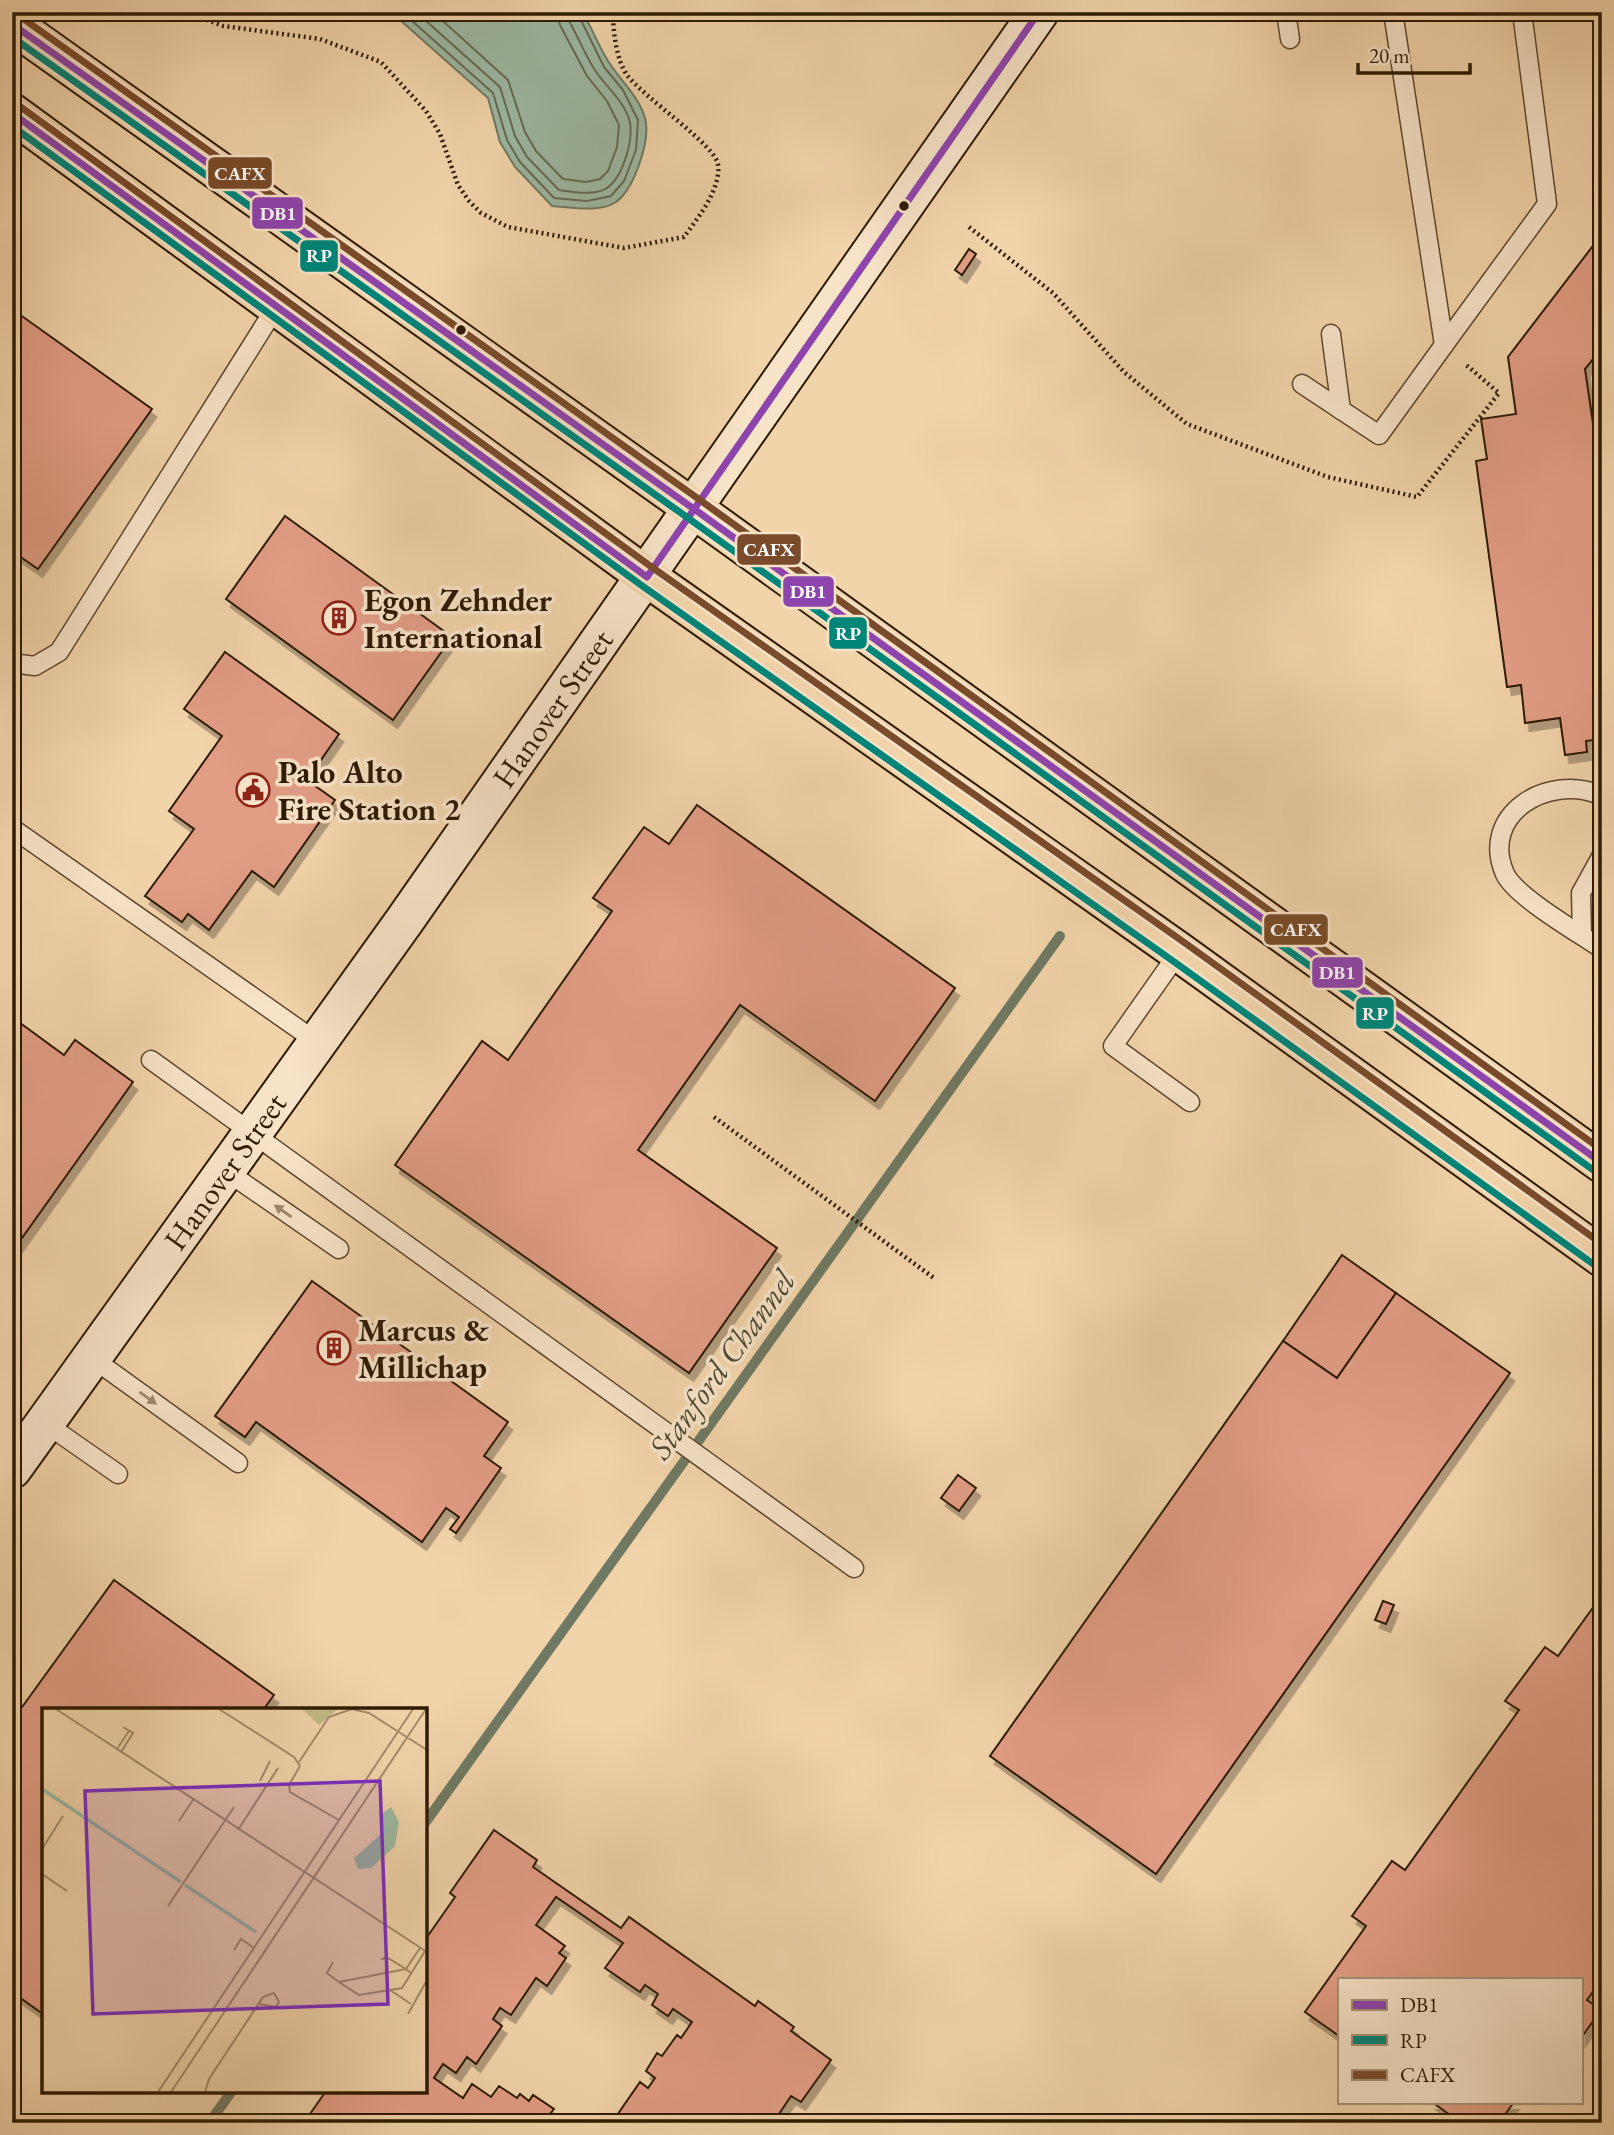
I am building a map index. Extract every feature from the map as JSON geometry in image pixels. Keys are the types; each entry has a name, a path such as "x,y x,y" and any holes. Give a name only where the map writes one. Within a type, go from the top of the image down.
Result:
{"main road":[{"path":"12,24 694,509 1602,1163"},
{"path":"12,113 647,577 1179,952 1602,1257"}],"street":[{"name":"Hanover Street","path":"12,1469 647,577 1039,12"}],"lane":[{"path":"1286,12 1290,39"},
{"path":"1393,12 1444,345"},
{"path":"1302,384 1379,435 1547,204 1522,12"},
{"path":"12,663 35,666 59,652 276,307"},
{"path":"1331,334 1341,410"},
{"path":"1602,799 1600,795 1574,786 1540,793 1521,805 1506,821 1498,848 1506,876 1534,903 1602,949"},
{"path":"12,828 317,1042"},
{"path":"1582,935 1581,893 1602,855"},
{"path":"1179,952 1113,1046 1190,1102"},
{"path":"151,1060 855,1568"},
{"path":"226,1171 339,1250"},
{"path":"92,1358 238,1463"},
{"path":"45,1423 118,1474"}],"path":[{"path":"186,12 223,26 320,39 381,62 425,111 440,135 458,184 481,214 508,227 624,248 684,237 713,189 719,166 715,152 664,112 626,73 613,32 613,12"},
{"path":"969,227 1052,293 1124,372 1187,424 1328,477 1418,497 1499,393 1444,345"},
{"path":"713,1117 934,1278"}],"water":[{"path":"391,12 582,12 606,58 634,96 645,118 646,139 640,163 623,196 602,207 552,206 515,167 500,142 488,98"}],"building":[{"path":"1602,234 1602,348 1585,369 1602,485 1602,749 1600,739 1586,741 1587,752 1565,755 1560,718 1525,723 1521,685 1507,687 1476,461 1487,459 1481,419 1516,414 1508,357"},
{"path":"969,249 976,254 962,275 955,270"},
{"path":"12,309 152,409 38,569 12,551"},
{"name":"Egon Zehnder International","path":"285,516 452,637 393,720 226,599"},
{"name":"Palo Alto Fire Station 2","path":"225,652 339,734 307,780 335,800 274,887 252,871 209,930 188,914 182,922 145,896 194,829 169,811 222,736 184,709"},
{"path":"697,805 955,988 875,1101 740,1005 638,1150 777,1248 689,1373 395,1165 482,1041 508,1060 612,911 593,898 644,827 669,844"},
{"path":"12,1017 64,1055 75,1040 133,1082 12,1252"},
{"path":"1342,1255 1396,1293 1337,1378 1283,1341"},
{"name":"Marcus & Millichap","path":"312,1281 508,1422 484,1456 501,1468 456,1533 450,1529 459,1517 446,1508 422,1542 256,1422 245,1437 215,1416"},
{"path":"1396,1293 1510,1373 1156,1874 990,1756 1283,1341 1337,1378"},
{"path":"958,1475 976,1488 959,1511 941,1498"},
{"path":"114,1580 274,1695 264,1708 42,1708 42,2013 12,1992 12,1721"},
{"path":"1602,1595 1602,1979 1587,2000 1601,2010 1582,2037 1582,1978 1338,1978 1338,2035 1305,2012 1366,1926 1352,1916 1392,1861 1405,1870 1519,1710 1505,1701 1545,1647 1558,1656"},
{"path":"1383,1601 1394,1605 1386,1624 1375,1620"},
{"path":"494,1830 537,1860 533,1867 621,1928 629,1917 755,2006 758,2001 794,2027 791,2031 831,2060 801,2102 791,2096 773,2123 613,2121 640,2082 648,2088 655,2078 646,2071 657,2053 662,2056 677,2035 681,2038 692,2022 673,2009 668,2016 652,2005 658,1994 645,1985 640,1992 605,1968 623,1943 556,1897 536,1925 565,1946 559,1953 566,1958 547,1986 536,1978 511,2015 500,2008 493,2019 502,2026 476,2064 467,2057 456,2073 443,2064 434,2078 463,2098 472,2084 491,2097 499,2086 517,2098 520,2094 529,2101 533,2095 554,2109 550,2114 559,2123 323,2123 310,2114 325,2093 427,2093 427,1937 455,1897 450,1893"},
{"path":"1435,2104 1513,2104 1499,2123 1461,2123"}],"waterway":[{"name":"Stanford Channel","path":"427,1820 1060,936"},
{"name":"Stanford Channel","path":"209,2123 231,2093"}],"transit line":[{"name":"DB1","path":"12,113 647,577 1039,12"},
{"name":"CAFX","path":"18,15 700,500 1602,1150"},
{"name":"DB1","path":"12,24 694,509 1602,1163"},
{"name":"RP","path":"12,37 688,518 1596,1172"},
{"name":"CAFX","path":"18,105 653,568 1185,943 1602,1244"},
{"name":"RP","path":"12,126 641,585 1173,961 1596,1266"}],"place":[{"name":"Egon Zehnder International","path":"339,618"},
{"name":"Palo Alto Fire Station 2","path":"253,790"},
{"name":"Marcus & Millichap","path":"334,1348"}]}
